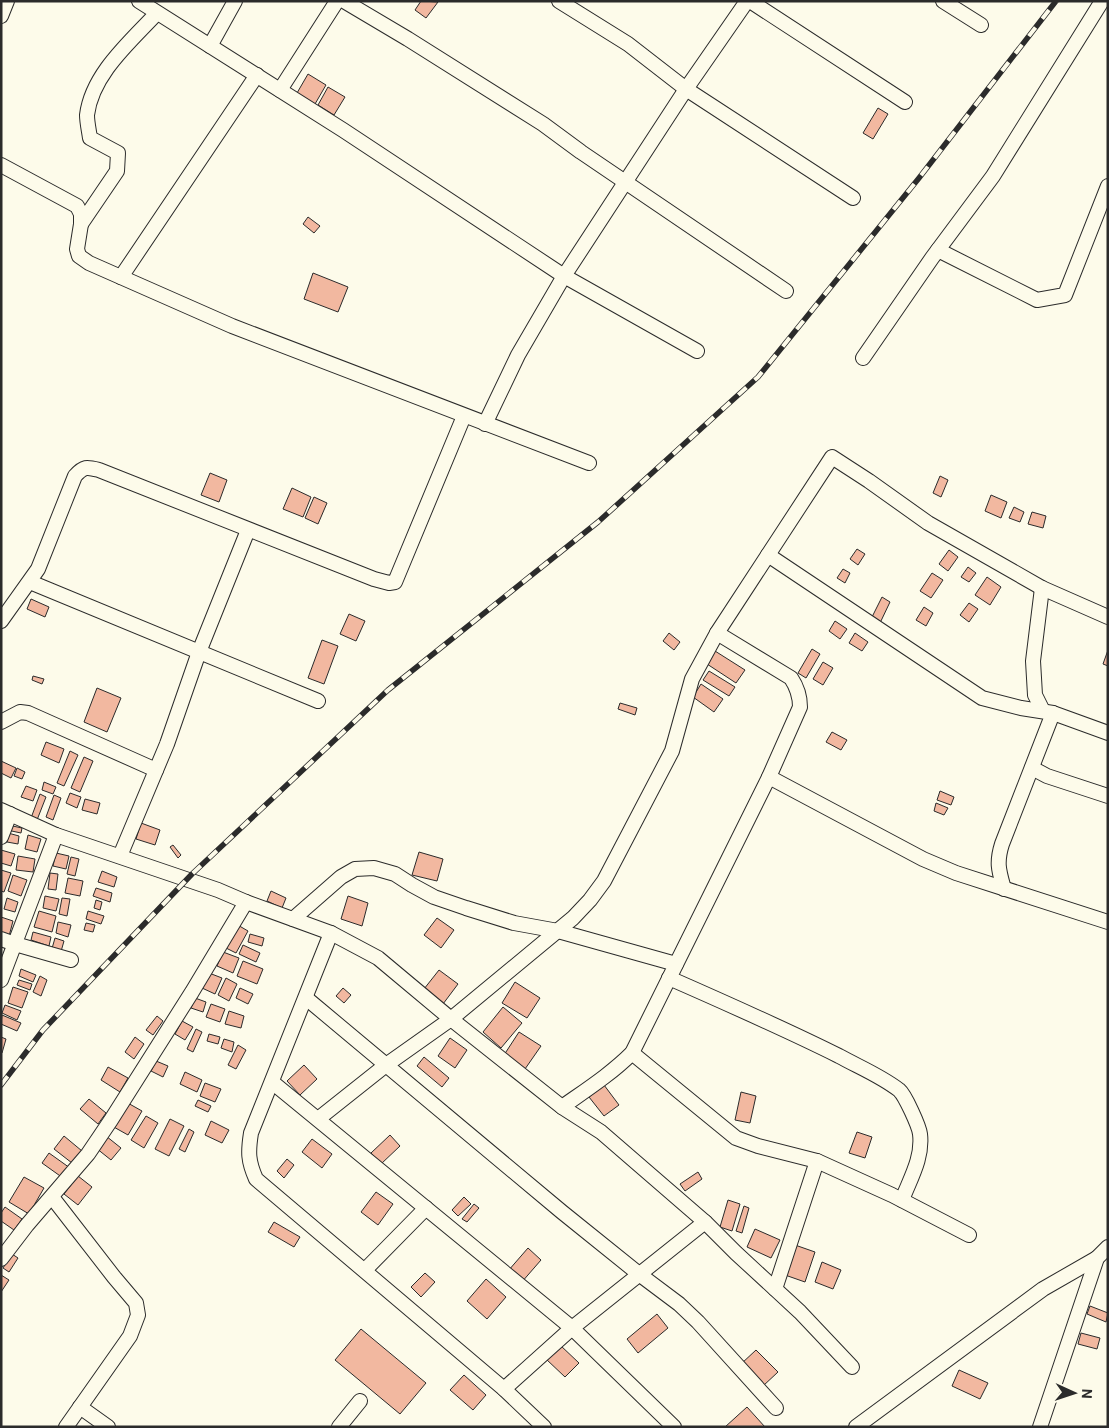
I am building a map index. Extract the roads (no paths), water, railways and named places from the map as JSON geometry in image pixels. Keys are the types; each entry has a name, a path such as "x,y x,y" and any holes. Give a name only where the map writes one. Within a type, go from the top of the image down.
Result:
{"street":[{"path":"1,16 7,1"},
{"path":"139,1 257,75 564,276 697,351"},
{"path":"210,46 235,1"},
{"path":"280,90 337,1"},
{"path":"344,1 543,124 581,152 786,290"},
{"path":"559,1 628,44 686,89 853,198"},
{"path":"485,424 518,355 564,276 686,89 748,1 905,102"},
{"path":"943,1 981,25"},
{"path":"863,358 938,250 993,176 1102,1"},
{"path":"81,224 117,171 118,161 118,153 90,138 87,117 90,98 99,79 122,50 157,13"},
{"path":"121,277 257,75"},
{"path":"1,165 77,206 81,214 77,249 79,256 89,263 232,326 589,463"},
{"path":"938,250 1036,300 1065,296 1108,186"},
{"path":"1,622 38,570 75,476 81,469 89,467 374,579 389,583 395,582 464,416"},
{"path":"318,1119 386,1065 451,1019 558,931 590,900 604,881 672,751 692,678 717,633 832,457 928,523 1042,588 1102,615 1108,603"},
{"path":"120,856 167,744 199,652 248,530"},
{"path":"768,555 982,698 1021,708 1048,712 1108,733"},
{"path":"30,582 318,701"},
{"path":"1042,588 1033,661 1035,695 1048,712"},
{"path":"562,1107 604,1077 632,1053 769,777 800,706 800,696 791,678 717,633"},
{"path":"1,722 20,712 28,713 156,770"},
{"path":"1004,889 998,865 998,856 1032,768 1048,712"},
{"path":"1032,768 1047,776 1108,796"},
{"path":"769,777 923,859 956,873 1108,922"},
{"path":"1,837 6,812 56,835 218,890 331,933 378,958 562,1107 601,1132 705,1222 800,1312 852,1367"},
{"path":"1,980 56,835"},
{"path":"293,919 341,877 355,869 374,868 394,874 434,897 514,923 558,931 676,964"},
{"path":"1,1259 27,1225 88,1154 192,992 246,902"},
{"path":"331,933 251,1133 248,1155 250,1166 256,1179 504,1389 544,1427"},
{"path":"1,939 71,960"},
{"path":"669,978 791,1032 882,1078 900,1091 908,1104 920,1133 920,1150 917,1162 902,1200"},
{"path":"306,998 562,1212 679,1304 698,1322 776,1408"},
{"path":"632,1053 736,1138 758,1146 817,1161 902,1200 969,1235"},
{"path":"272,1082 572,1328 674,1427"},
{"path":"775,1289 817,1161"},
{"path":"52,1197 136,1303 138,1315 130,1336 66,1427"},
{"path":"365,1270 426,1208"},
{"path":"504,1389 572,1328 705,1222"},
{"path":"862,1422 1043,1289 1097,1258 1108,1248"},
{"path":"1040,1427 1097,1258"},
{"path":"339,1427 360,1401"},
{"path":"80,1407 108,1427"},
{"path":"862,1422 879,1427"}],"railway":[{"path":"1,1085 43,1030 192,874 388,690 598,522 758,377 919,178 1056,1"}]}
